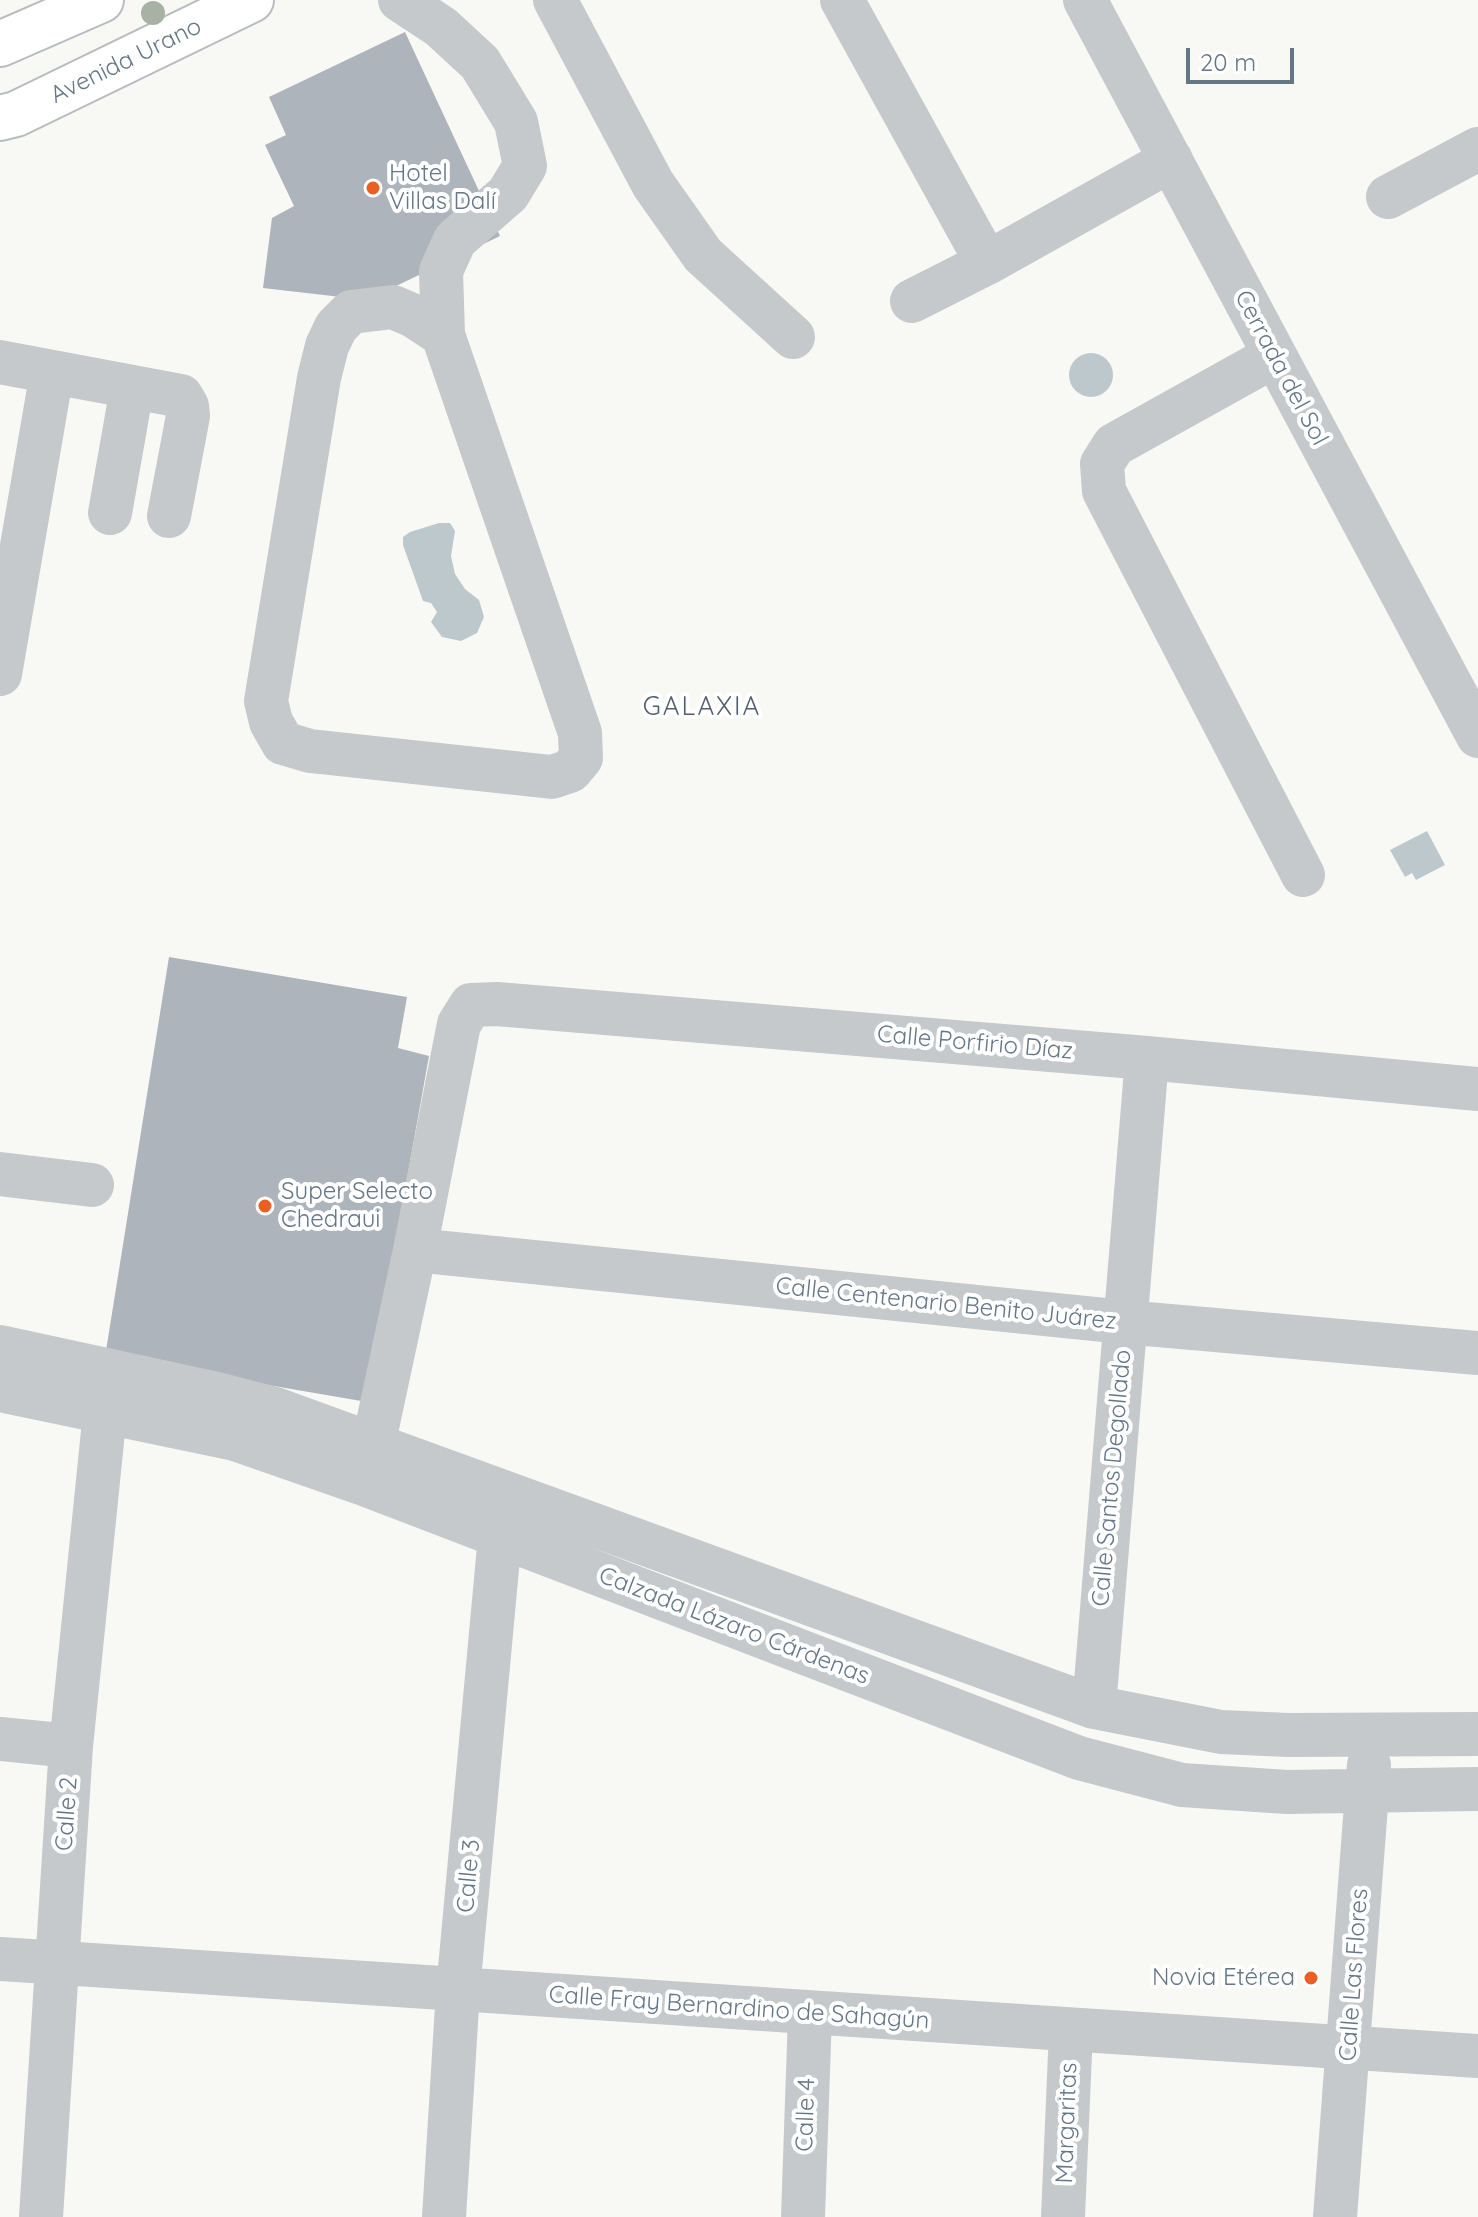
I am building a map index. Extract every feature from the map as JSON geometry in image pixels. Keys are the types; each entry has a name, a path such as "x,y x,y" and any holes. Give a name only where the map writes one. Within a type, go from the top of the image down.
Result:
{"main road":[{"path":"0,44 101,0"},
{"name":"Avenida Urano","path":"0,118 16,114 251,0"}],"street":[{"path":"400,0 441,27 480,63 516,122 525,166 508,194 455,240 441,271 443,335 580,733 581,758 570,771 552,777 310,751 283,743 271,722 266,701 319,378 327,346 336,327 351,312 393,307 414,316 443,335"},
{"path":"555,0 653,184 703,255 793,337"},
{"path":"842,0 987,263"},
{"name":"Cerrada del Sol","path":"1085,0 1478,736"},
{"path":"1388,197 1478,149"},
{"path":"912,301 987,263 1171,160"},
{"path":"1274,356 1114,445 1102,464 1104,491 1303,875"},
{"path":"0,362 181,396 188,416 169,516"},
{"path":"0,674 52,372"},
{"path":"110,513 132,388"},
{"name":"Calle Porfirio Díaz","path":"415,1250 459,1024 471,1005 513,1005 1478,1089"},
{"name":"Calle Santos Degollado","path":"1094,1707 1147,1058"},
{"path":"0,1174 92,1185"},
{"path":"369,1465 415,1250"},
{"name":"Calle Centenario Benito Juárez","path":"415,1250 1124,1322 1478,1353"},
{"name":"Calzada Lázaro Cárdenas","path":"0,1347 260,1405 500,1536 1079,1758 1182,1785 1287,1792 1478,1789"},
{"name":"Calzada Lázaro Cárdenas","path":"0,1390 369,1465 1094,1707 1221,1732 1288,1735 1478,1734"},
{"name":"Calle 2","path":"41,2217 71,1746 105,1412"},
{"name":"Calle 3","path":"444,2217 458,1990 500,1536"},
{"name":"Calle Las Flores","path":"1335,2217 1369,1792 1370,1734"},
{"path":"0,1739 71,1746"},
{"name":"Calle Fray Bernardino de Sahagún","path":"0,1959 1478,2056"},
{"name":"Calle 4","path":"803,2217 810,2014"},
{"name":"Margaritas","path":"1063,2217 1071,2030"}],"shaded area":[{"path":"1091,353 1107,359 1113,375 1107,391 1091,397 1075,391 1069,375 1075,359"},
{"path":"439,523 450,523 455,531 451,556 455,574 465,589 479,600 484,617 477,633 461,641 442,637 431,622 437,612 431,603 423,601 403,545 403,537 410,532"},
{"path":"1427,831 1445,865 1416,880 1412,873 1405,877 1390,850"}],"building":[{"path":"405,32 500,236 367,300 263,288 272,218 294,206 265,145 286,135 269,97"},
{"name":"Super Selecto Chedraui","path":"169,957 407,997 398,1048 429,1056 367,1402 105,1357"}],"place":[{"name":"Hotel Villas Dalí","path":"373,188"},
{"name":"Super Selecto Chedraui","path":"265,1206"},
{"name":"Novia Etérea","path":"1311,1978"}],"district":[{"name":"GALAXIA","path":"702,707"}]}
